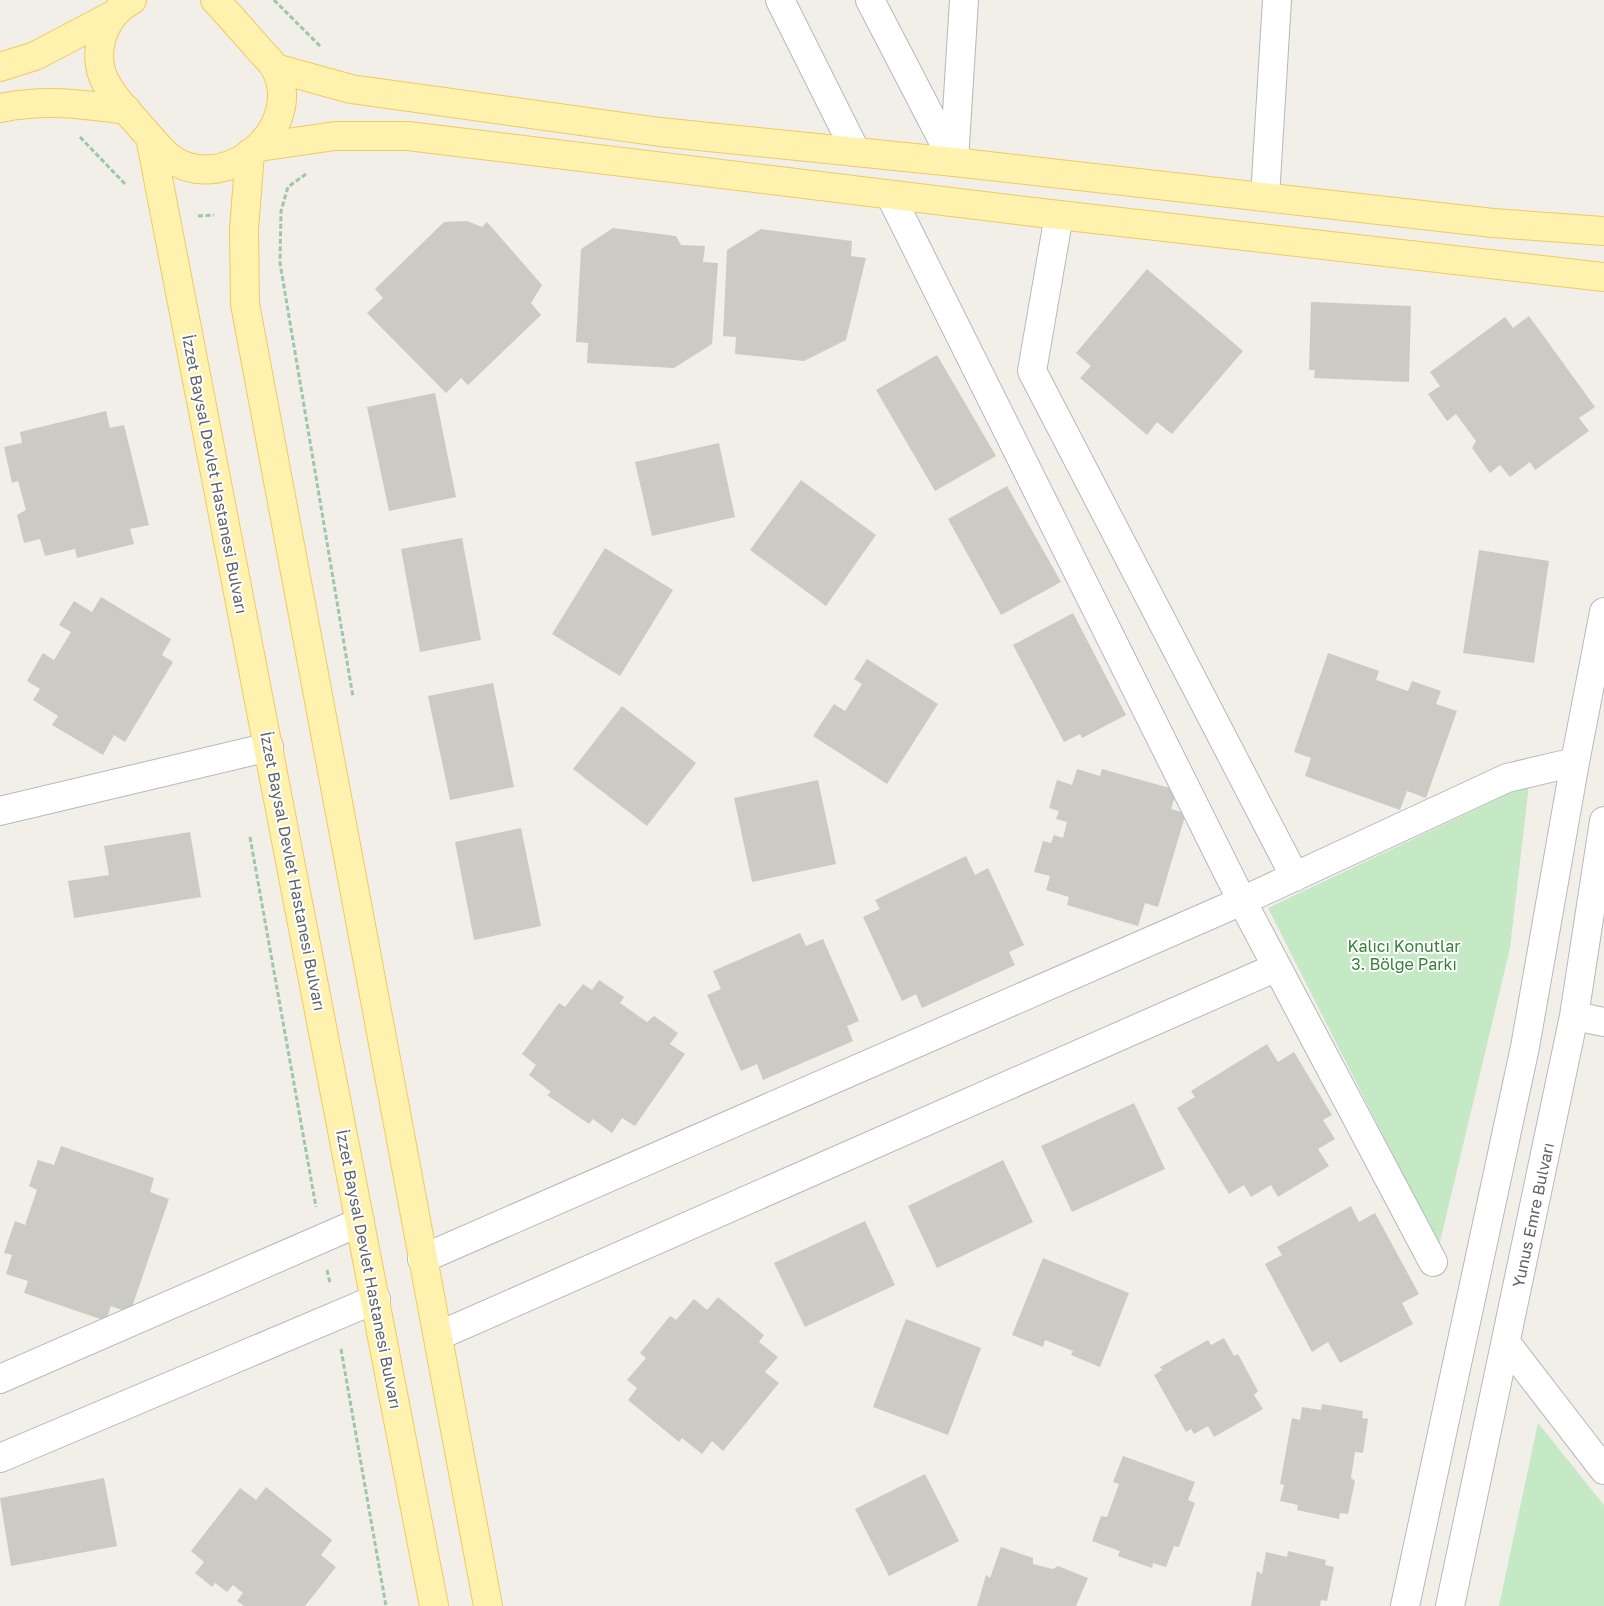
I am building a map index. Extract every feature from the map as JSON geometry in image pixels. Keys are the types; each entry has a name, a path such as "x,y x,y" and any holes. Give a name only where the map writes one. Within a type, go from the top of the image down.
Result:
{"main road":[{"path":"124,4 103,32 100,64 108,87 162,152 188,167 213,169 238,161 255,150 270,136 277,123 281,88 275,68 215,0"},
{"path":"0,66 35,56 124,4"},
{"path":"275,68 351,89 650,131 954,162 1493,224 1604,231"},
{"path":"0,108 31,102 67,103 127,110"},
{"path":"255,150 328,137 408,136 1059,215 1604,277"},
{"name":"İzzet Baysal Devlet Hastanesi Bulvarı","path":"150,137 434,1606"},
{"path":"255,150 246,213 245,304 488,1606"}],"street":[{"path":"780,0 856,152"},
{"path":"870,0 954,162"},
{"path":"954,162 964,0"},
{"path":"1265,197 1277,0"},
{"path":"890,195 1242,902 1433,1262"},
{"path":"1059,215 1032,371 1295,877"},
{"path":"1405,1606 1525,1048 1575,762 1604,612"},
{"path":"0,811 269,747"},
{"path":"422,1259 1242,902 1507,778 1575,762"},
{"name":"Yunus Emre Bulvarı","path":"1450,1606 1507,1344 1574,1016 1604,821"},
{"path":"438,1336 1277,968"},
{"path":"1574,1016 1604,1022"},
{"path":"0,1379 360,1222"},
{"path":"0,1458 376,1299"},
{"path":"1507,1344 1604,1470"}],"path":[{"path":"274,0 321,47 326,83"},
{"path":"67,103 79,136 126,184 128,194"},
{"path":"328,137 329,157 288,187 281,211 280,263 355,706"},
{"path":"165,219 281,211"},
{"path":"250,832 386,1606"}],"green space":[{"name":"Kalıcı Konutlar 3. Bölge Parkı","path":"1529,784 1510,948 1439,1246 1268,908"},
{"path":"1538,1423 1604,1505 1604,1606 1499,1606"}],"building":[{"path":"467,221 482,227 487,222 542,285 531,303 541,315 468,385 461,378 446,393 367,313 383,298 375,289 444,222"},
{"path":"613,228 676,236 681,245 705,246 703,262 718,263 712,344 674,368 587,363 588,343 576,342 581,249"},
{"path":"761,229 852,241 851,256 866,258 846,340 804,361 735,354 736,337 723,336 727,250"},
{"path":"1147,269 1243,351 1172,434 1157,422 1147,435 1080,378 1091,366 1076,353"},
{"path":"1311,302 1411,306 1409,382 1314,378 1315,370 1309,370"},
{"path":"1529,316 1595,407 1579,418 1589,431 1535,470 1530,462 1510,477 1500,465 1490,473 1472,448 1476,441 1456,414 1447,421 1428,394 1440,386 1430,372 1505,317 1513,328"},
{"path":"937,355 996,456 935,491 876,390"},
{"path":"435,393 456,497 389,511 367,407"},
{"path":"106,411 110,428 124,425 149,525 130,529 134,544 77,558 75,549 45,556 40,539 24,543 17,515 26,510 18,481 12,483 4,447 22,443 20,432"},
{"path":"719,443 735,517 652,536 635,462"},
{"path":"801,480 876,535 826,606 750,550"},
{"path":"1007,486 1061,582 1001,615 948,519"},
{"path":"462,538 481,640 420,652 401,549"},
{"path":"605,548 673,590 620,676 552,634"},
{"path":"1479,550 1549,561 1534,663 1463,653"},
{"path":"101,597 171,639 162,655 173,662 125,742 114,735 103,755 52,725 58,716 33,700 40,689 27,681 43,653 54,660 71,632 59,625 74,601 92,612"},
{"path":"1073,613 1126,715 1082,738 1080,734 1064,742 1013,645"},
{"path":"1328,653 1379,671 1376,680 1408,691 1412,681 1441,691 1436,704 1457,711 1426,798 1407,791 1400,810 1305,776 1311,758 1294,752"},
{"path":"867,659 938,704 887,784 813,736 834,704 845,711 862,684 854,679"},
{"path":"493,683 514,787 450,800 428,696"},
{"path":"622,706 696,763 647,826 573,769"},
{"path":"1077,769 1100,776 1102,769 1177,790 1171,809 1186,813 1158,907 1145,903 1138,926 1067,905 1069,897 1046,890 1050,876 1034,872 1043,841 1051,843 1054,835 1063,838 1067,822 1056,819 1059,811 1049,808 1057,780 1072,785"},
{"path":"818,780 836,864 752,882 734,798"},
{"path":"521,828 541,926 474,940 455,842"},
{"path":"190,832 201,897 74,918 68,881 109,875 104,846"},
{"path":"966,856 975,875 988,868 1024,945 1009,952 1015,965 922,1008 916,994 902,1001 863,917 880,909 875,900"},
{"path":"800,933 806,946 823,939 859,1021 847,1026 853,1041 763,1080 757,1064 741,1071 707,995 721,989 713,971"},
{"path":"599,980 624,997 620,1003 647,1022 654,1016 678,1033 670,1044 685,1054 635,1126 622,1118 612,1133 593,1119 589,1124 547,1095 551,1092 529,1075 536,1065 522,1054 559,1003 565,1007 583,984 592,990"},
{"path":"1267,1044 1278,1062 1294,1052 1332,1115 1323,1120 1335,1139 1318,1149 1329,1166 1278,1197 1271,1185 1251,1197 1244,1185 1229,1194 1177,1108 1195,1097 1191,1091"},
{"path":"1134,1103 1165,1169 1072,1212 1041,1146"},
{"path":"61,1146 154,1178 150,1192 169,1199 130,1313 111,1306 106,1321 24,1293 28,1281 6,1274 12,1255 4,1253 15,1221 25,1225 37,1190 29,1186 38,1160 54,1165"},
{"path":"1003,1160 1033,1222 937,1268 908,1206"},
{"path":"1351,1206 1359,1222 1375,1213 1419,1294 1402,1303 1413,1324 1340,1363 1328,1342 1312,1352 1265,1264 1282,1255 1277,1247"},
{"path":"865,1221 895,1285 805,1327 774,1263"},
{"path":"1043,1258 1129,1293 1100,1367 1071,1355 1073,1351 1045,1340 1043,1347 1012,1335"},
{"path":"718,1297 764,1335 759,1342 778,1357 765,1372 779,1383 723,1451 712,1441 702,1454 682,1438 679,1442 628,1400 637,1388 627,1380 646,1358 640,1353 670,1316 676,1320 694,1299 707,1310"},
{"path":"906,1319 981,1348 948,1435 873,1407"},
{"path":"1224,1338 1234,1356 1238,1354 1258,1391 1254,1395 1263,1409 1214,1437 1208,1426 1194,1434 1191,1429 1186,1432 1154,1375 1162,1370 1160,1367 1208,1340 1211,1345"},
{"path":"1322,1404 1363,1411 1362,1418 1368,1419 1363,1453 1355,1452 1351,1478 1355,1481 1348,1514 1340,1513 1339,1519 1297,1510 1298,1505 1280,1501 1284,1485 1280,1484 1292,1418 1300,1420 1302,1407 1321,1410"},
{"path":"1123,1456 1195,1482 1188,1500 1195,1503 1179,1547 1174,1546 1166,1567 1153,1563 1152,1568 1118,1556 1120,1551 1092,1541 1101,1516 1107,1517 1119,1484 1113,1482"},
{"path":"925,1474 959,1541 889,1576 855,1509"},
{"path":"104,1478 117,1546 11,1566 0,1498"},
{"path":"266,1487 332,1540 321,1555 336,1567 305,1606 244,1606 237,1601 243,1593 233,1585 227,1592 215,1583 212,1587 195,1573 204,1562 191,1551 240,1488 256,1500"},
{"path":"1001,1547 1033,1558 1033,1564 1053,1569 1058,1566 1088,1578 1076,1606 977,1606 986,1575 990,1578"},
{"path":"1288,1551 1326,1560 1325,1565 1334,1567 1327,1601 1321,1600 1320,1606 1251,1606 1257,1571 1262,1574 1266,1552 1287,1557"}]}
